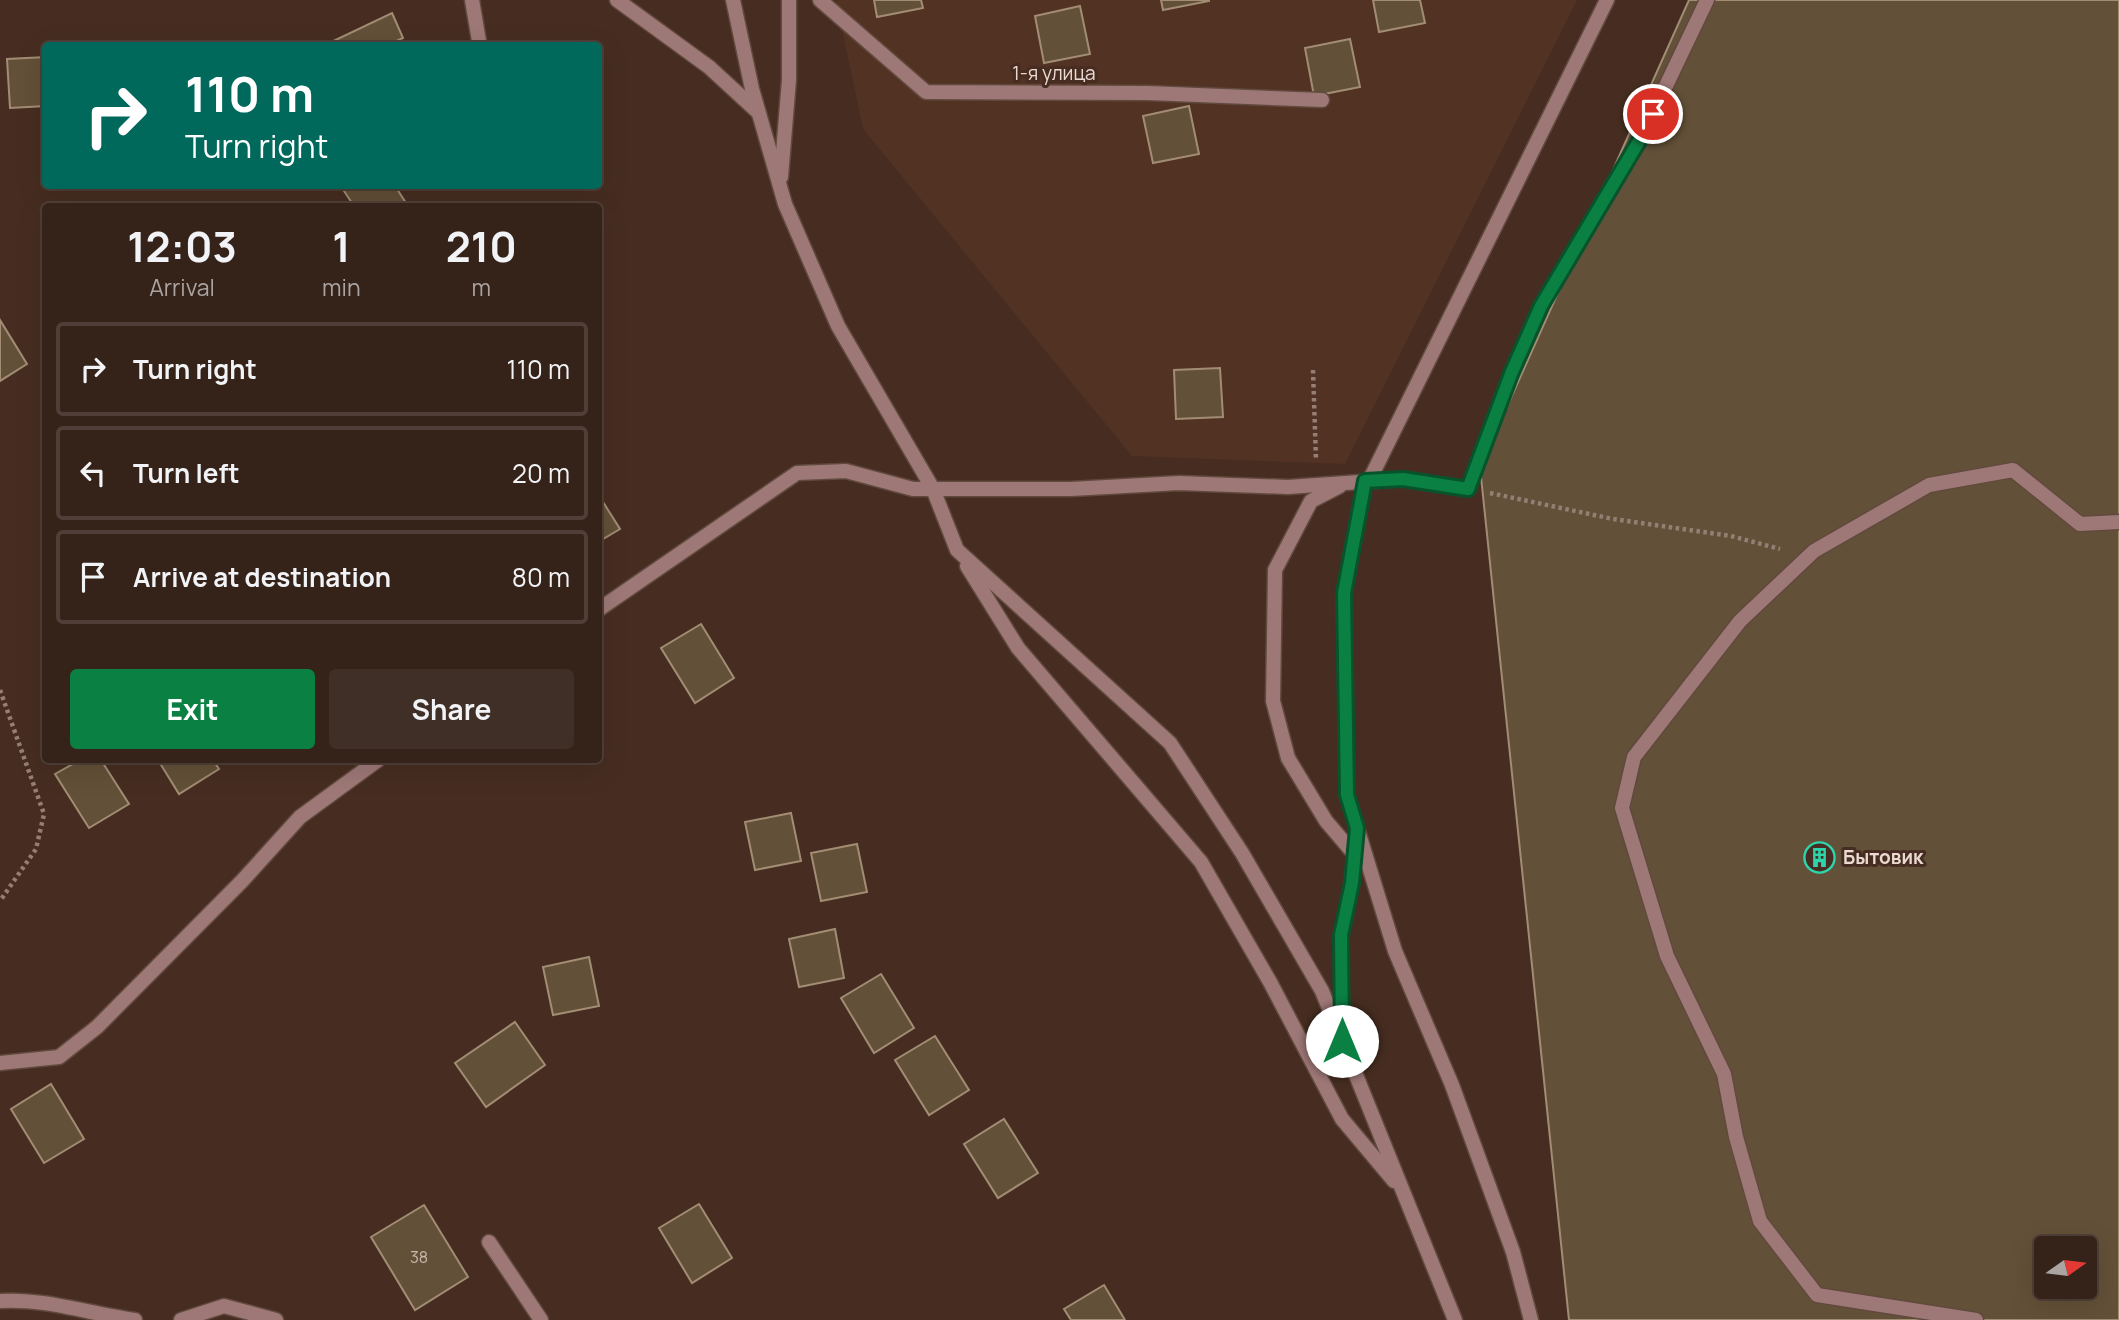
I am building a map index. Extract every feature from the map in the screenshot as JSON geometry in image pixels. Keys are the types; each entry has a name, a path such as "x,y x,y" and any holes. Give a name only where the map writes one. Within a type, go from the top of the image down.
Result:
{"street":[{"path":"472,0 479,41"},
{"path":"617,0 709,66 759,114"},
{"path":"733,0 759,114 785,204 838,326 933,489 957,550 1018,648 1201,862 1270,982 1342,1119 1404,1193"},
{"path":"780,185 789,80 789,0"},
{"name":"1-я улица","path":"820,0 926,92 1148,93 1322,100"},
{"path":"1531,1320 1513,1252 1452,1085 1395,951 1347,795 1344,593 1367,481 1607,0"},
{"path":"602,607 797,473 846,471 913,489 1072,489 1179,484 1288,486 1403,479 1468,489 1511,374 1541,306 1642,136 1707,0"},
{"path":"1976,1320 1817,1295 1760,1221 1736,1138 1724,1074 1667,956 1622,808 1634,757 1740,621 1808,557 1929,485 2013,470 2080,524 2119,522"},
{"path":"1346,483 1311,501 1275,570 1273,701 1288,758 1326,821 1355,855"},
{"path":"957,550 1170,743 1242,853 1322,991 1455,1320"},
{"path":"0,1063 59,1057 97,1027 242,881 300,817 374,763"},
{"path":"1342,1041 1341,935 1352,883 1357,828"},
{"path":"489,1242 541,1320"},
{"path":"0,1301 26,1300 96,1315 135,1320"},
{"path":"181,1320 224,1306 276,1320"}],"path":[{"path":"1313,370 1317,485"},
{"path":"1468,489 1614,519 1731,536 1808,557"},
{"path":"0,690 44,814 36,849 0,901"}],"shaded area":[{"path":"836,0 1577,0 1345,464 1132,456 863,129"}],"building":[{"path":"874,0 921,0 923,8 877,17"},
{"path":"1161,0 1209,0 1209,1 1163,10"},
{"path":"1373,0 1420,0 1425,23 1379,32"},
{"name":"Бытовик","path":"1689,0 2119,0 2119,1320 1569,1320 1480,467"},
{"path":"1080,6 1090,54 1044,63 1035,16"},
{"path":"392,13 403,38 394,42 331,42"},
{"path":"1350,39 1360,87 1314,96 1305,48"},
{"path":"42,57 42,106 10,108 7,59"},
{"path":"1189,106 1199,154 1153,163 1143,116"},
{"path":"343,189 397,189 406,203 352,203"},
{"path":"0,320 27,364 0,381"},
{"path":"1220,368 1223,417 1176,419 1174,370"},
{"path":"602,500 620,529 602,540"},
{"path":"701,624 734,678 695,703 661,648"},
{"path":"75,763 103,763 129,804 89,828 55,774"},
{"path":"160,763 215,763 219,769 179,794"},
{"path":"791,813 801,861 755,870 745,822"},
{"path":"857,844 867,892 821,901 811,853"},
{"path":"835,929 844,978 799,987 789,939"},
{"path":"589,957 599,1006 553,1015 543,967"},
{"path":"881,974 914,1028 874,1053 841,998"},
{"path":"515,1022 545,1065 486,1107 455,1063"},
{"path":"935,1036 969,1090 929,1115 895,1060"},
{"path":"51,1084 84,1139 44,1163 11,1109"},
{"path":"1004,1119 1038,1173 998,1198 964,1144"},
{"path":"699,1204 732,1258 692,1283 659,1228"},
{"path":"424,1205 468,1277 415,1310 371,1237"},
{"path":"1104,1285 1125,1320 1071,1320 1064,1309"}],"place":[{"name":"Бытовик","path":"1820,857"}],"route":[{"path":"1342,1041 1341,935 1352,883 1357,828 1347,795 1344,593 1365,481 1403,479 1468,489 1511,374 1541,306 1653,114"}]}
